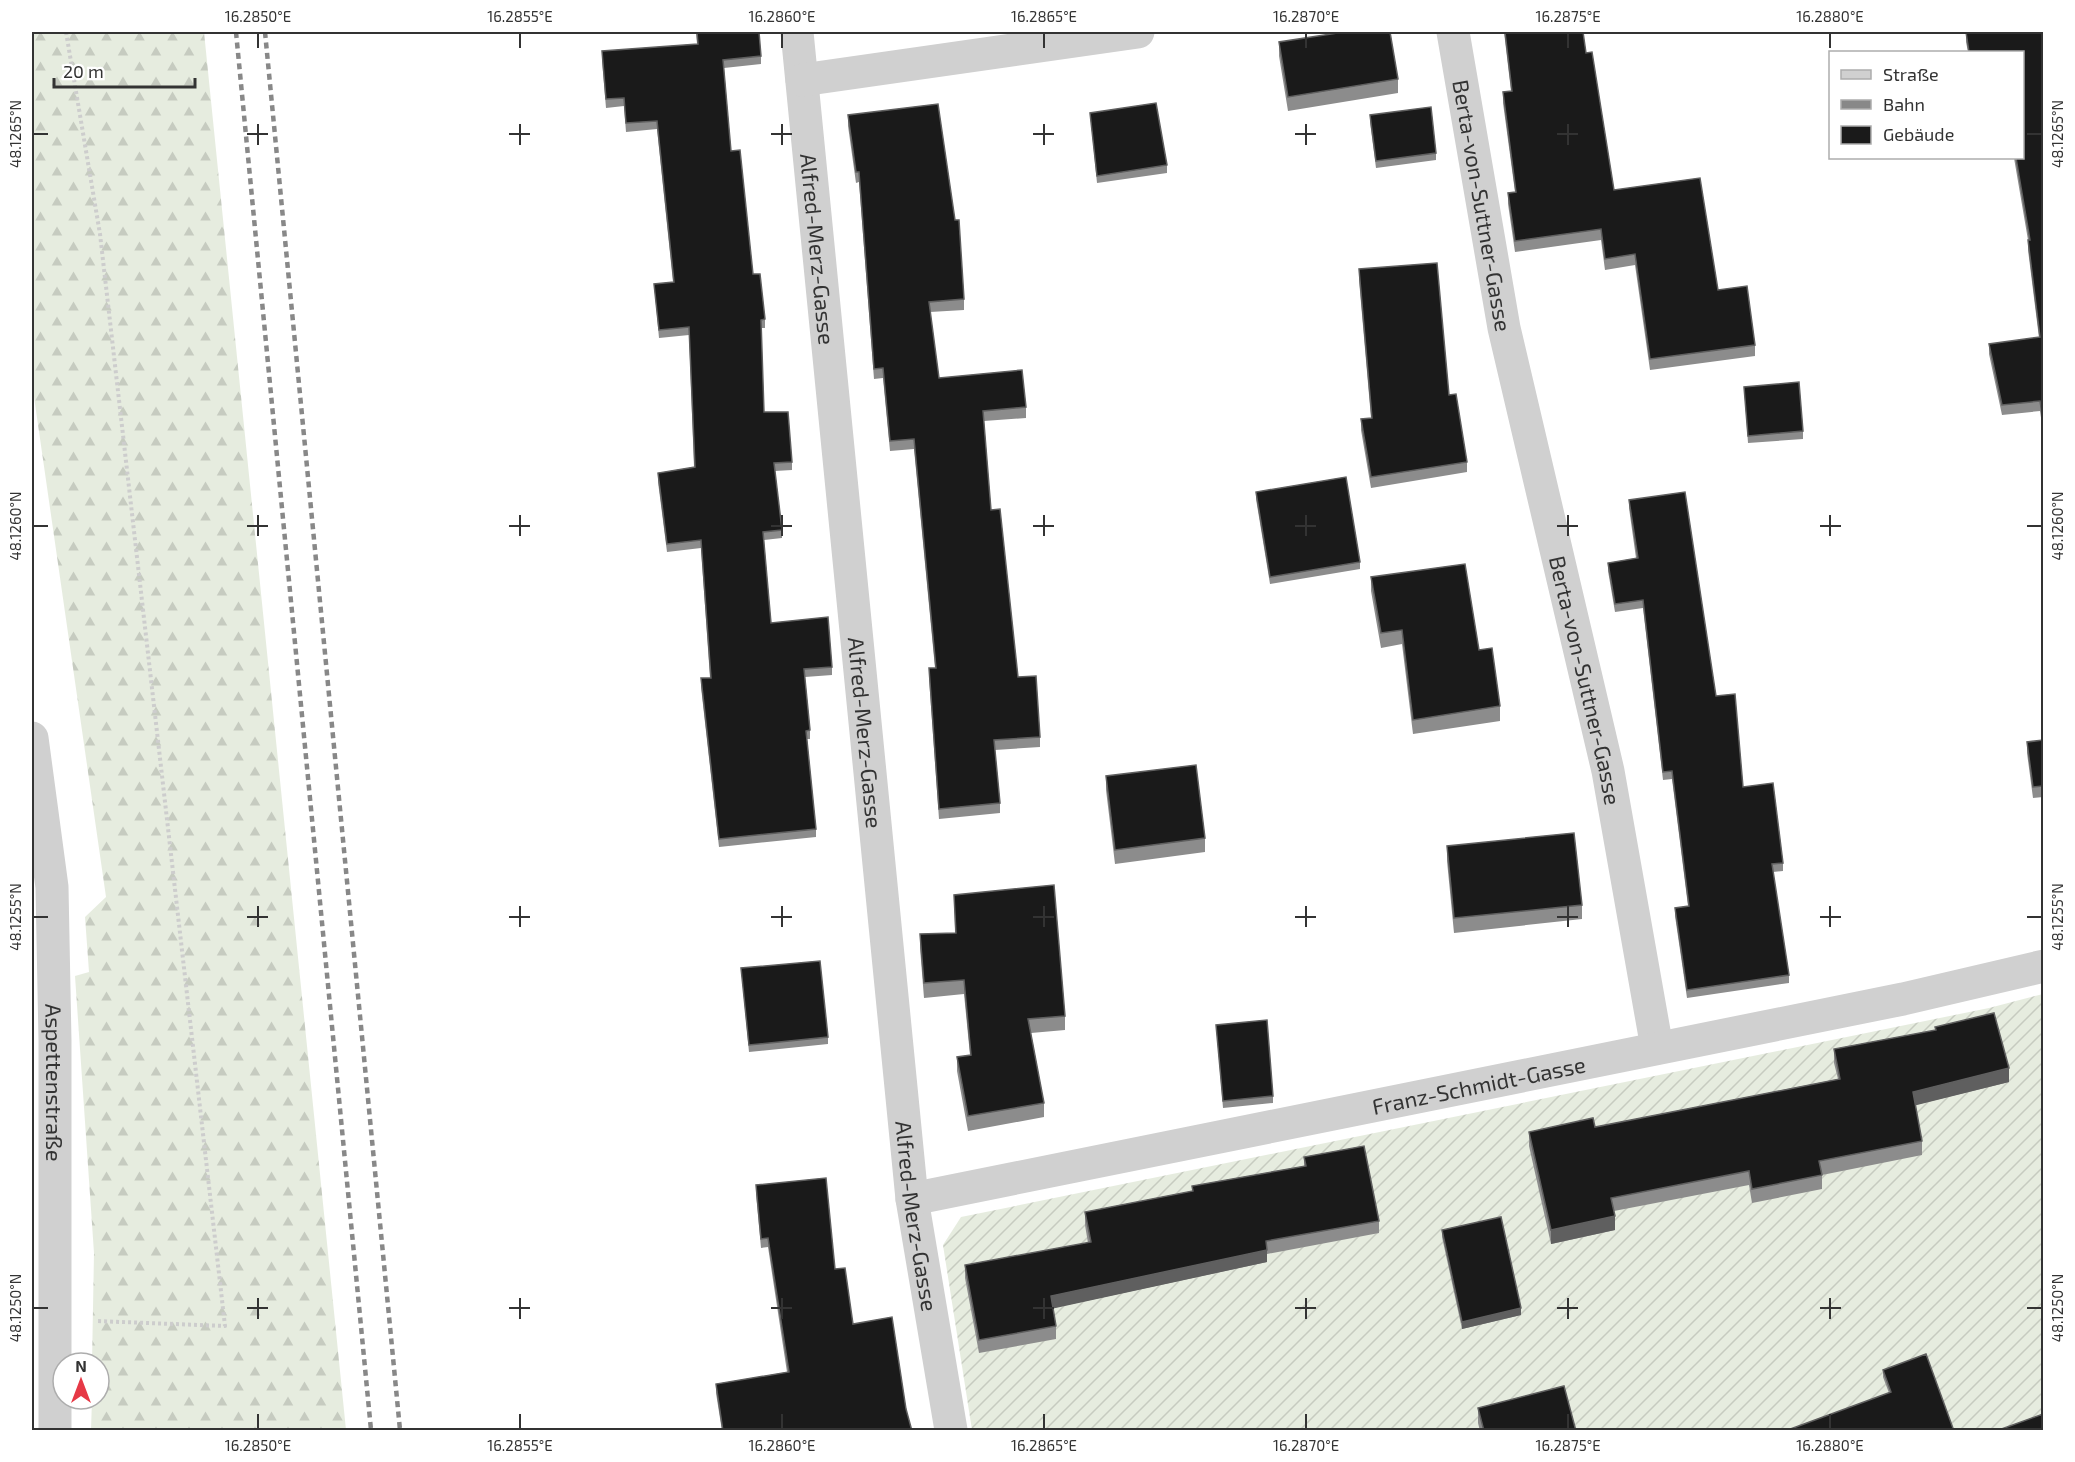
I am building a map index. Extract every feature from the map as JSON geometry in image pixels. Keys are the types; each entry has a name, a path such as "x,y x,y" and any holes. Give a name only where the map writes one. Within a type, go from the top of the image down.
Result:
{"street":[{"name":"Alfred-Merz-Gasse","path":"797,32 912,1199 951,1431"},
{"path":"802,80 1138,32"},
{"name":"Berta-von-Suttner-Gasse","path":"1453,32 1504,328 1608,771 1657,1048"},
{"name":"Aspettenstraße","path":"32,738 52,887 43,1040 55,1323 55,1431"},
{"name":"Franz-Schmidt-Gasse","path":"912,1199 1903,999 2043,966"}],"path":[{"path":"55,1323 93,1321 225,1326 100,234 66,32"}],"green space":[{"path":"32,32 204,32 346,1430 91,1430 92,1411 111,1411 111,1351 92,1351 94,1253 75,976 89,972 85,917 106,897 32,383"},
{"path":"2043,994 2043,1430 972,1430 943,1245 961,1217 1989,1008"}],"building":[{"path":"697,32 759,32 761,56 723,60 731,151 740,150 753,274 760,274 765,319 761,320 764,412 788,412 792,462 774,463 782,530 763,532 771,623 828,617 832,667 804,669 810,730 806,731 816,829 719,839 701,678 711,678 701,540 667,544 658,473 695,467 689,327 659,330 654,284 674,282 657,121 626,123 624,98 606,99 602,51 698,44"},
{"path":"1344,32 1390,32 1398,79 1288,97 1279,42"},
{"path":"1505,32 1583,32 1586,53 1592,52 1614,190 1700,178 1718,290 1747,286 1755,345 1650,359 1635,254 1605,259 1601,229 1515,241 1508,193 1516,192 1503,92 1512,91"},
{"path":"1966,32 2043,32 2043,421 2040,401 2002,405 1989,344 2040,337 2028,240 2030,240 2016,159 2024,159 2024,51 1969,51"},
{"path":"1156,103 1167,165 1097,176 1090,113"},
{"path":"938,104 955,220 959,220 964,299 929,302 939,378 1022,370 1026,407 983,411 991,510 1000,509 1018,677 1036,676 1040,737 994,740 1000,803 939,809 929,668 936,668 914,439 890,441 883,368 874,369 859,172 856,172 848,115"},
{"path":"1431,107 1436,153 1376,161 1370,115"},
{"path":"1437,263 1449,395 1456,394 1467,462 1371,477 1361,419 1372,418 1359,269"},
{"path":"1799,382 1803,431 1748,436 1744,387"},
{"path":"1346,477 1360,562 1270,577 1256,492"},
{"path":"1685,492 1716,696 1735,694 1743,787 1773,783 1783,863 1772,864 1789,975 1687,990 1675,908 1689,906 1672,771 1663,772 1643,600 1615,604 1608,563 1638,558 1629,500"},
{"path":"1465,564 1479,650 1492,648 1500,706 1413,720 1402,630 1381,633 1371,577"},
{"path":"2043,740 2043,786 2033,787 2027,742"},
{"path":"1196,765 1205,838 1115,850 1106,776"},
{"path":"1574,833 1582,905 1454,918 1447,846"},
{"path":"1054,885 1065,1016 1028,1019 1044,1103 968,1116 957,1057 971,1055 964,980 924,983 920,934 956,933 954,895"},
{"path":"820,961 828,1037 749,1045 741,968"},
{"path":"1994,1013 2009,1068 1913,1092 1922,1141 1819,1161 1822,1175 1752,1189 1749,1171 1611,1198 1615,1216 1551,1230 1529,1132 1593,1118 1595,1127 1840,1079 1834,1049 1936,1030 1935,1027"},
{"path":"1267,1020 1273,1096 1223,1101 1216,1025"},
{"path":"1364,1146 1379,1221 1266,1241 1267,1250 1051,1296 1056,1326 979,1340 965,1265 1091,1242 1085,1212 1193,1191 1192,1186 1306,1166 1304,1157"},
{"path":"826,1178 835,1269 845,1268 853,1324 892,1317 906,1409 912,1431 723,1431 716,1384 789,1372 768,1238 761,1239 756,1185"},
{"path":"1501,1217 1521,1308 1462,1322 1442,1230"},
{"path":"1926,1354 1954,1431 1785,1431 1891,1392 1883,1370"},
{"path":"1564,1386 1576,1431 1484,1431 1478,1408"},
{"path":"2043,1414 2043,1431 1996,1431"}],"railway":[{"path":"236,32 371,1430"},
{"path":"265,32 400,1430"}]}
